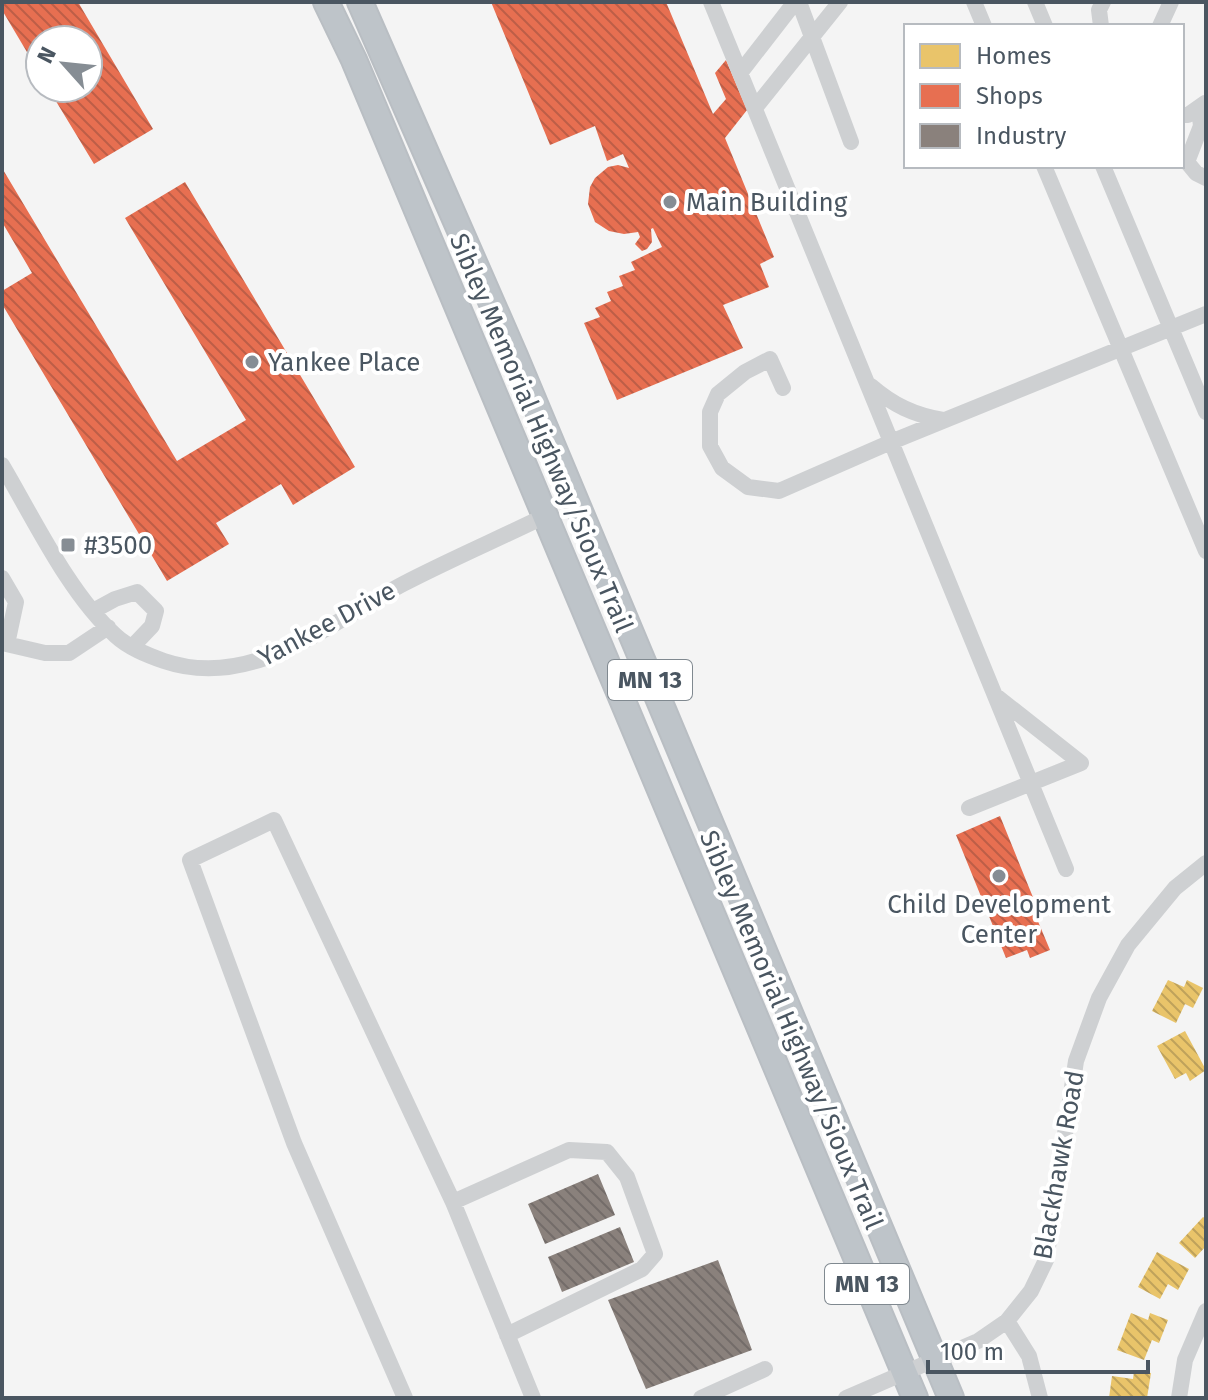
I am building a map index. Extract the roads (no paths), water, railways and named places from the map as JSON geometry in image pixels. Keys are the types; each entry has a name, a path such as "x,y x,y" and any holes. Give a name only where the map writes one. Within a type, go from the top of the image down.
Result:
{"highway":[{"name":"Sibley Memorial Highway/Sioux Trail","path":"326,2 354,60 904,1373"},
{"name":"Sibley Memorial Highway/Sioux Trail","path":"360,2 515,356 936,1360"},
{"name":"MN 13","path":"936,1360 951,1398"},
{"name":"MN 13","path":"904,1373 915,1398"}],"street":[{"path":"711,2 1066,869"},
{"path":"740,73 797,2"},
{"path":"797,2 851,142"},
{"path":"755,108 840,2"},
{"path":"974,2 983,24"},
{"path":"1035,2 1044,24"},
{"path":"1101,24 1099,10 1103,2"},
{"path":"1161,24 1171,2"},
{"path":"1184,115 1202,105"},
{"path":"1202,105 1201,126 1187,162 1196,173 1206,178"},
{"path":"1045,168 1204,545"},
{"path":"1104,168 1206,412"},
{"path":"783,388 770,359 745,372 718,394 710,412 710,446 722,468 748,487 779,491 1170,326 1206,314"},
{"path":"867,382 898,407 921,416 944,420"},
{"name":"Yankee Drive","path":"2,465 80,596 93,611 132,647 179,666 213,669 249,665 281,653 404,584 545,516"},
{"path":"2,578 16,602 4,644 45,653 69,653 108,627"},
{"path":"93,611 137,592 156,611 152,626 132,647"},
{"path":"969,808 1081,763 995,695"},
{"path":"405,1398 294,1143 190,860 274,820 453,1202 533,1398"},
{"name":"Blackhawk Road","path":"846,1398 978,1341 1007,1321 1031,1291 1046,1260 1076,1061 1099,998 1128,945 1175,888 1206,863"},
{"path":"453,1202 569,1150 607,1152 627,1177 655,1254 642,1269 507,1335"},
{"path":"1179,1398 1185,1360 1206,1311"},
{"path":"1007,1321 1029,1356 1040,1398"},
{"path":"701,1398 765,1369"}],"place":[{"name":"Main Building","path":"670,202"},
{"name":"Yankee Place","path":"252,362"},
{"name":"#3500","path":"68,545"},
{"name":"Child Development Center","path":"999,876"}]}
